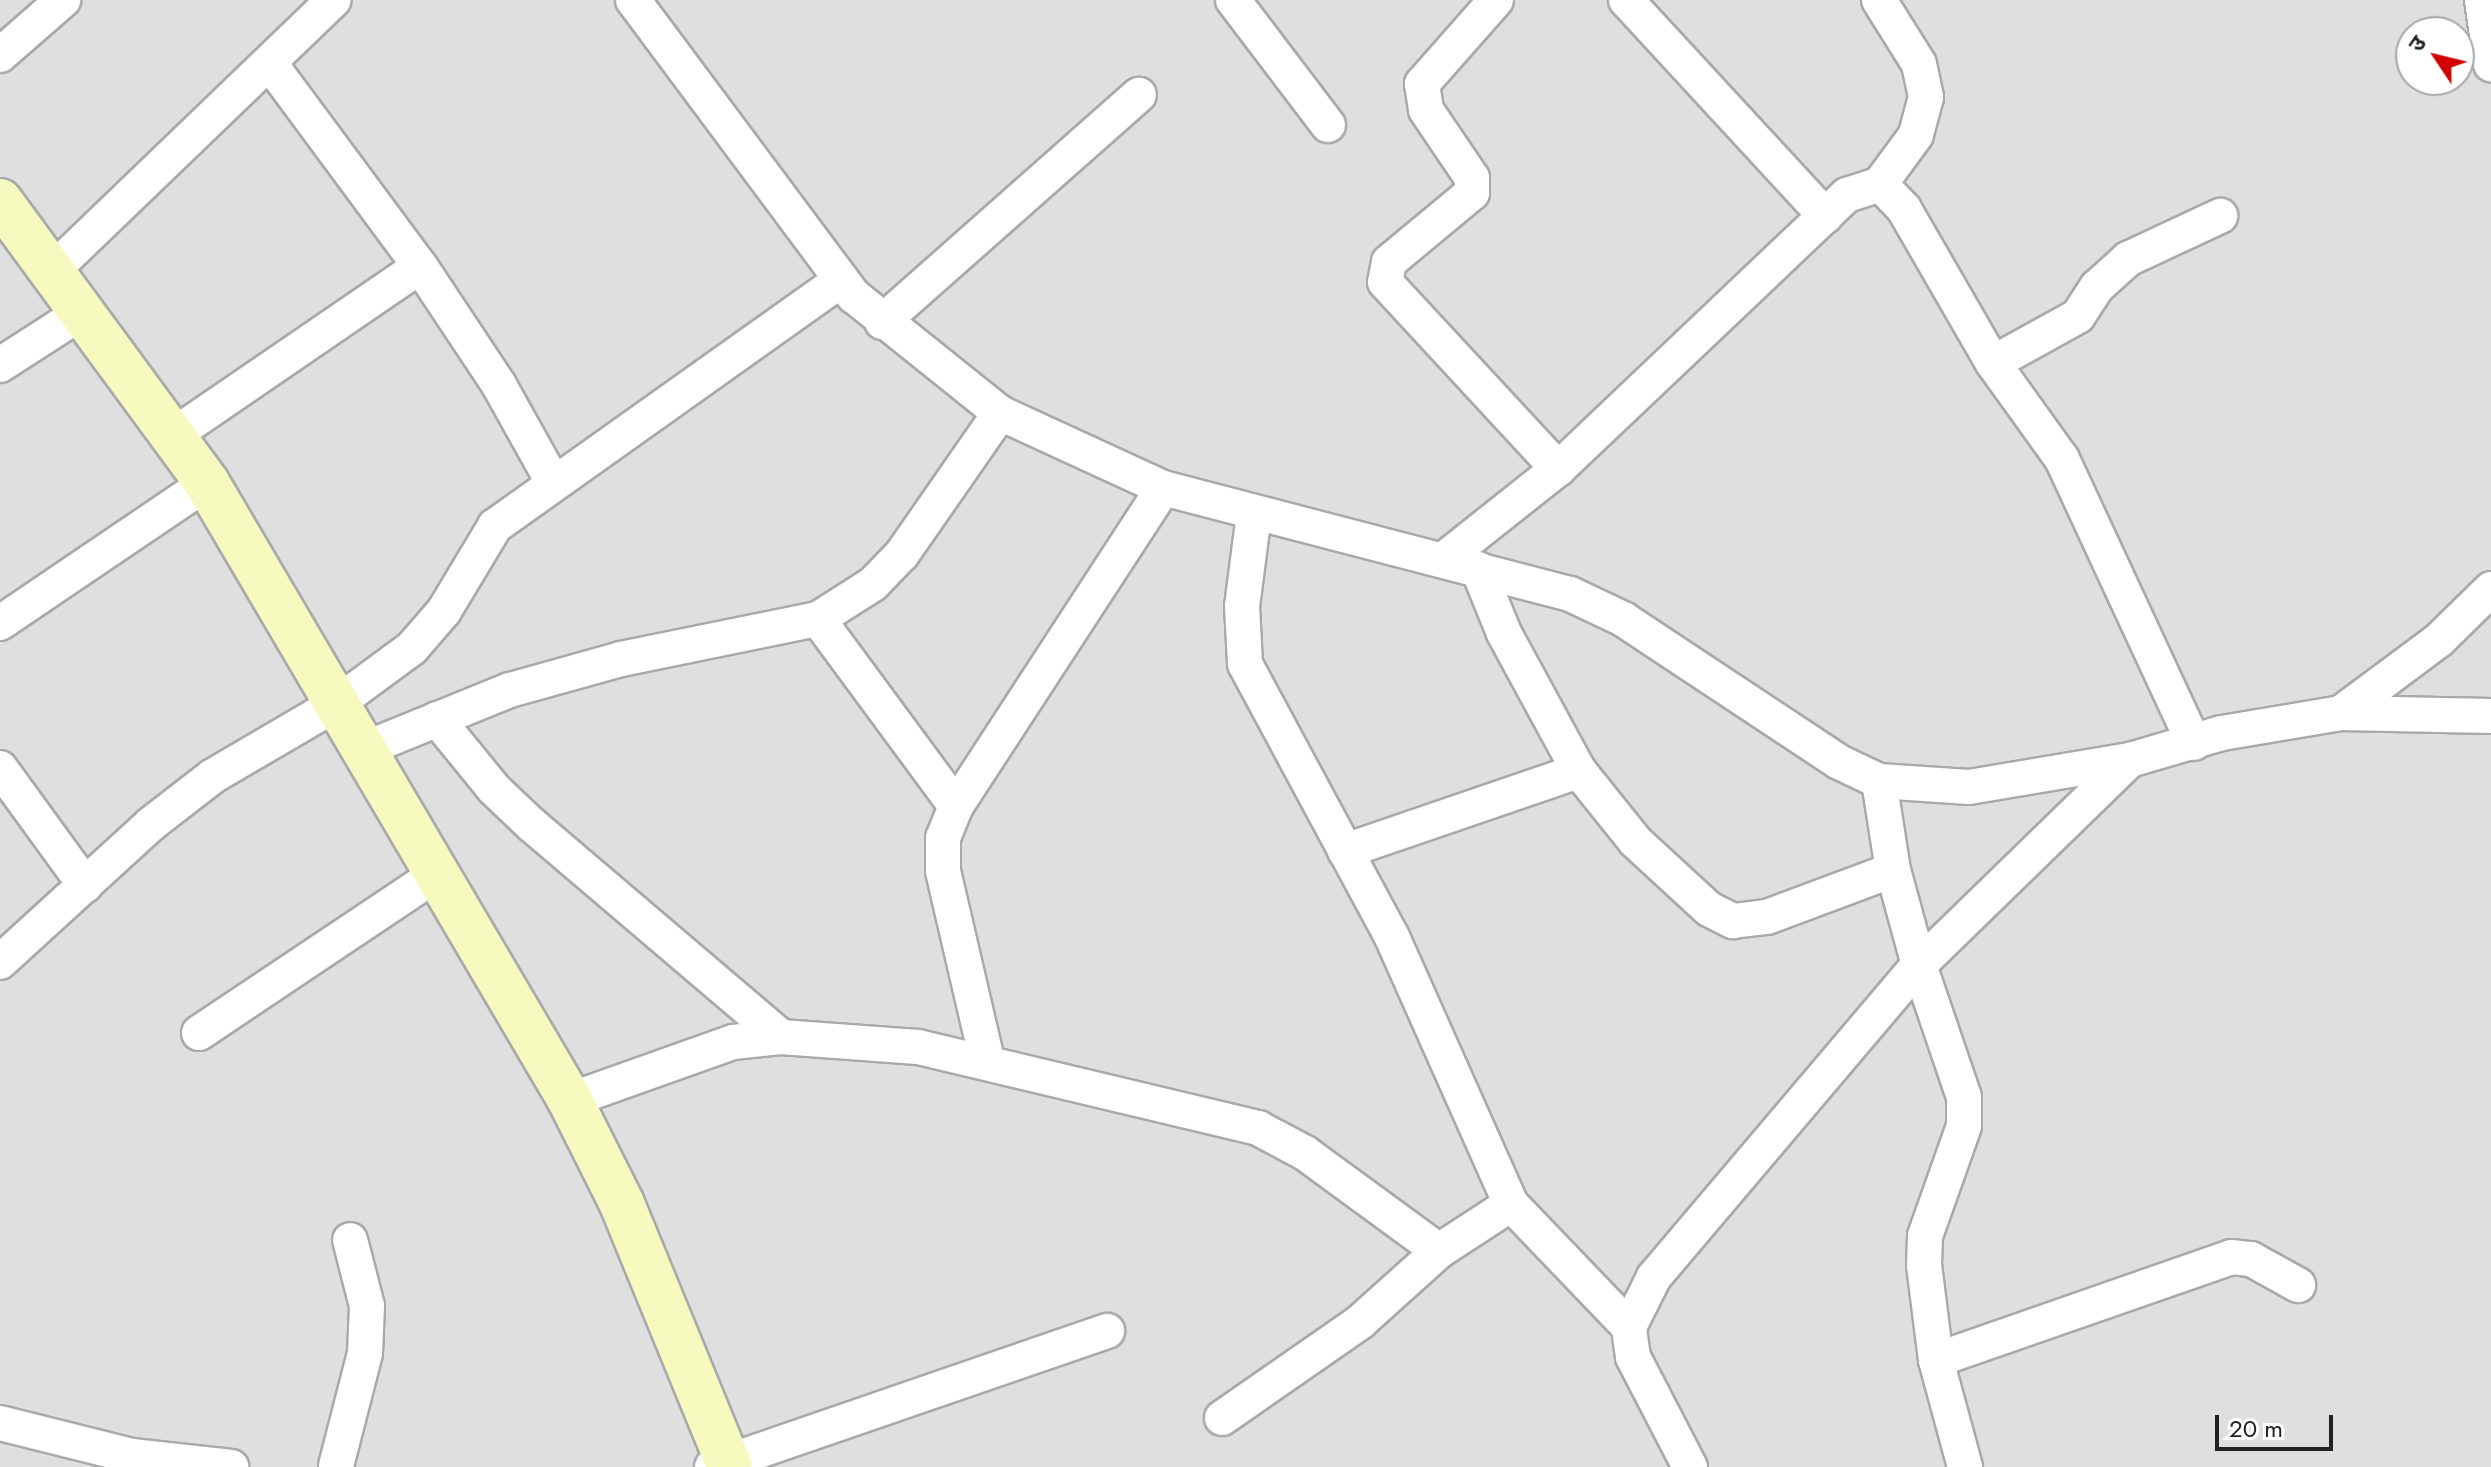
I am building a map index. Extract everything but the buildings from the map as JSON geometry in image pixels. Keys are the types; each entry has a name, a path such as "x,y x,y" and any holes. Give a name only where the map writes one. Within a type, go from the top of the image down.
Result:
{"street":[{"path":"0,55 63,0"},
{"path":"54,269 271,65 334,0"},
{"path":"633,0 841,280 882,322 1000,413 1163,488 1570,594 1623,619 1839,762 1879,781 1969,787 2130,760 2295,718 2341,713 2491,716"},
{"path":"1233,0 1328,125"},
{"path":"1496,0 1422,84 1426,110 1472,178 1472,193 1389,262 1385,282 1558,469"},
{"path":"1626,0 1825,216"},
{"path":"1443,560 1558,469 1847,195 1880,184 1916,135 1926,97 1919,64 1879,0"},
{"path":"2482,0 2491,64"},
{"path":"271,65 420,266 499,385 553,482"},
{"path":"882,322 1139,95"},
{"path":"1880,184 1904,209 1993,363 2062,459 2194,743"},
{"path":"0,201 54,269 79,314 175,434 207,483 570,1100 622,1204 723,1466 1107,1331"},
{"path":"1993,363 2078,316 2097,287 2128,259 2220,216"},
{"path":"175,434 420,266"},
{"path":"0,962 213,776 336,704 428,634 495,526 841,280"},
{"path":"0,365 79,314"},
{"path":"362,750 510,690 621,659 818,619 873,584 902,554 1000,413"},
{"path":"0,623 207,483"},
{"path":"987,1060 940,848 956,806 1163,488"},
{"path":"1254,514 1242,606 1245,664 1392,937 1511,1204 1629,1327"},
{"path":"1478,569 1504,633 1579,771 1635,841 1709,909 1733,921 1767,917 1893,870"},
{"path":"2341,713 2439,640 2491,589"},
{"path":"818,619 956,806"},
{"path":"437,719 494,789 532,825 781,1037"},
{"path":"1690,1467 1633,1357 1629,1327 1654,1277 1919,965 2130,760"},
{"path":"0,768 85,885"},
{"path":"1345,851 1579,771"},
{"path":"1879,781 1893,870 1919,965 1964,1097 1964,1126 1925,1236 1936,1360 1965,1467"},
{"path":"199,1033 435,875"},
{"path":"570,1100 663,1063 733,1042 781,1037 918,1047 987,1060 1258,1128 1305,1153 1439,1251"},
{"path":"1222,1418 1360,1322 1439,1251 1511,1204"},
{"path":"336,1466 365,1353 367,1306 350,1240"},
{"path":"1936,1360 2231,1257 2251,1259 2298,1285"},
{"path":"0,1423 132,1456 180,1464 231,1467"},
{"path":"322,1467 350,1467"}],"shaded area":[{"path":"0,0 2491,0 2491,1467 0,1467"}]}
